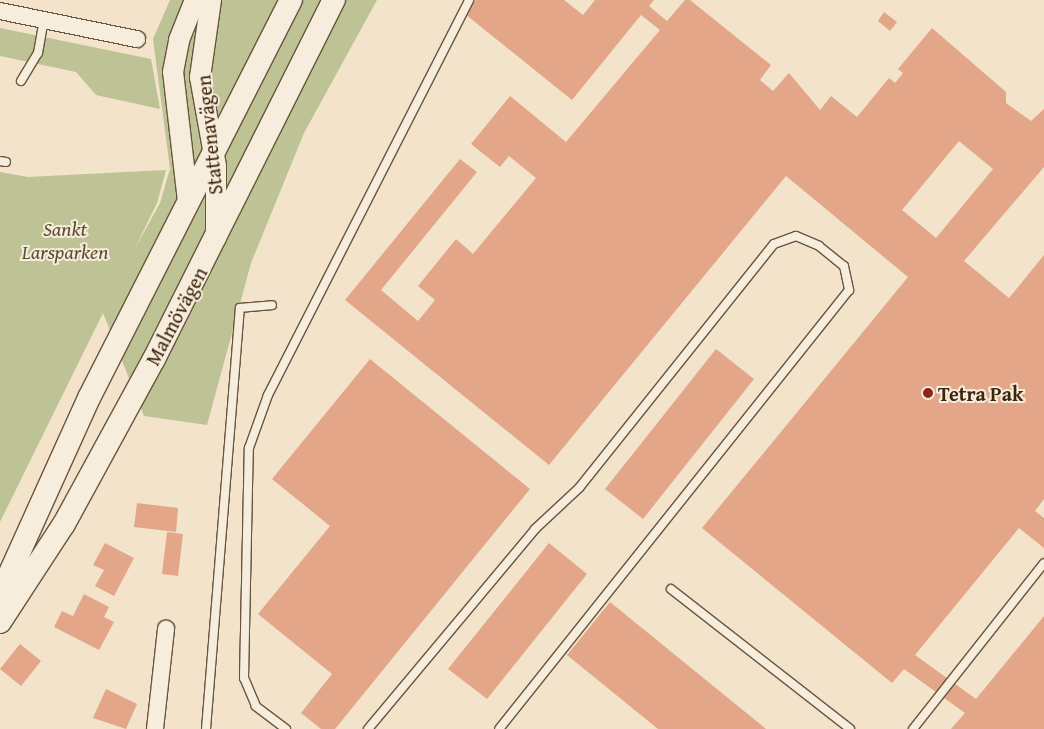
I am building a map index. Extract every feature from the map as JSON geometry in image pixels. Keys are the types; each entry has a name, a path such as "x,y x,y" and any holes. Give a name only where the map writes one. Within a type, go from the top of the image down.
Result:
{"main road":[{"name":"Malmövägen","path":"0,595 90,396 213,148 291,0"},
{"name":"Malmövägen","path":"0,622 64,524 216,240 334,0"}],"street":[{"name":"Stattenavägen","path":"188,201 173,72 179,40 195,0"},
{"name":"Stattenavägen","path":"211,0 200,77 213,148 216,240"},
{"path":"0,11 137,40"},
{"path":"155,729 166,629"}],"lane":[{"path":"286,729 256,706 244,678 248,448 268,395 469,0"},
{"path":"21,81 38,53 44,20"},
{"path":"368,729 535,530 579,488 774,244 796,236 819,246 844,266 849,290 499,729"},
{"path":"206,729 240,308 272,305"},
{"path":"913,729 1044,563"},
{"path":"671,589 850,729"}],"green space":[{"name":"Sankt Larsparken","path":"170,0 377,0 304,133 251,263 207,425 144,416 103,313 0,522 0,172 28,177 166,170 157,203 134,250 160,203 170,169 153,39"},
{"path":"0,28 151,59 160,109 96,95 76,72 0,56"}],"building":[{"name":"Tetra Pak","path":"476,0 564,0 583,15 595,0 654,0 649,6 667,21 685,0 690,0 771,65 760,80 773,91 789,73 820,110 831,96 857,117 889,78 895,83 903,73 898,69 932,28 1006,92 1006,103 1031,121 1044,109 1044,167 964,261 1009,298 1044,255 1044,499 1035,511 1044,518 1044,548 1019,528 915,655 976,699 1044,616 1044,729 951,729 965,713 904,669 892,683 702,528 908,277 786,176 549,465 345,300 460,159 477,172 381,290 418,321 435,300 418,286 456,239 473,254 536,178 509,156 500,167 471,144 510,96 566,142 660,30 641,15 572,100 465,14","holes":["959,141 993,169 936,238 902,210"]},
{"path":"884,12 897,22 890,31 878,21"},
{"path":"716,349 754,379 643,519 605,489"},
{"path":"370,359 530,489 335,729 321,729 301,713 332,674 258,614 330,526 272,479"},
{"path":"137,503 178,508 176,532 134,527"},
{"path":"167,532 183,534 178,576 162,574"},
{"path":"105,543 134,558 114,596 95,586 104,570 93,565"},
{"path":"549,543 587,574 487,699 448,669"},
{"path":"84,594 109,607 104,617 114,622 99,650 54,627 62,611 73,616"},
{"path":"610,602 766,729 658,729 567,655"},
{"path":"20,644 41,661 21,686 0,669"},
{"path":"106,689 137,704 126,729 93,718"}],"place":[{"name":"Tetra Pak","path":"928,393"}]}
